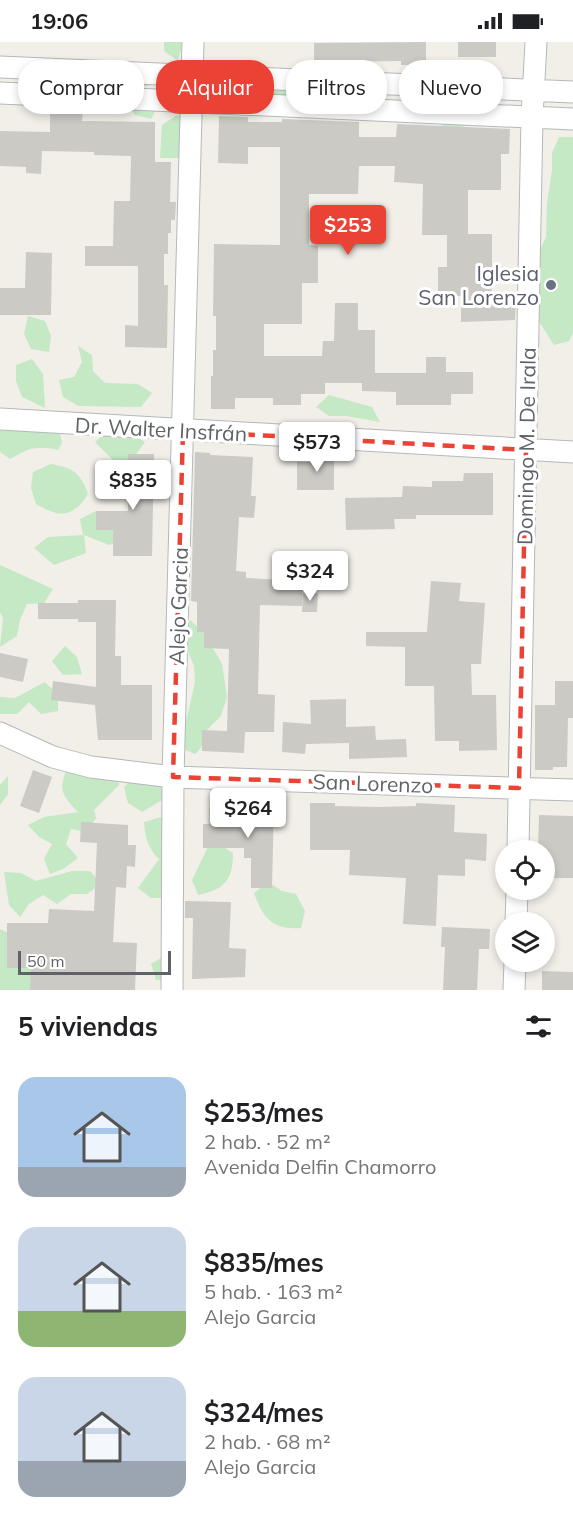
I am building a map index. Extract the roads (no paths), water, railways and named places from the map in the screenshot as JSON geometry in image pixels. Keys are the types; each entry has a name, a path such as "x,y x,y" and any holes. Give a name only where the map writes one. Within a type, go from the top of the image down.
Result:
{"street":[{"name":"Alejo Garcia","path":"193,42 193,60"},
{"name":"Domingo M. De Irala","path":"518,840 532,117 536,42"},
{"path":"0,67 156,73"},
{"path":"274,79 573,92"},
{"path":"0,93 156,101"},
{"path":"274,106 573,119"},
{"name":"Alejo Garcia","path":"172,990 173,777 191,114"},
{"name":"Dr. Walter Insfrán","path":"0,419 573,452"},
{"name":"San Lorenzo","path":"0,733 53,757 91,767 173,777 573,790"},
{"path":"514,990 515,972"}],"place":[{"name":"Iglesia San Lorenzo","path":"551,285"}]}
